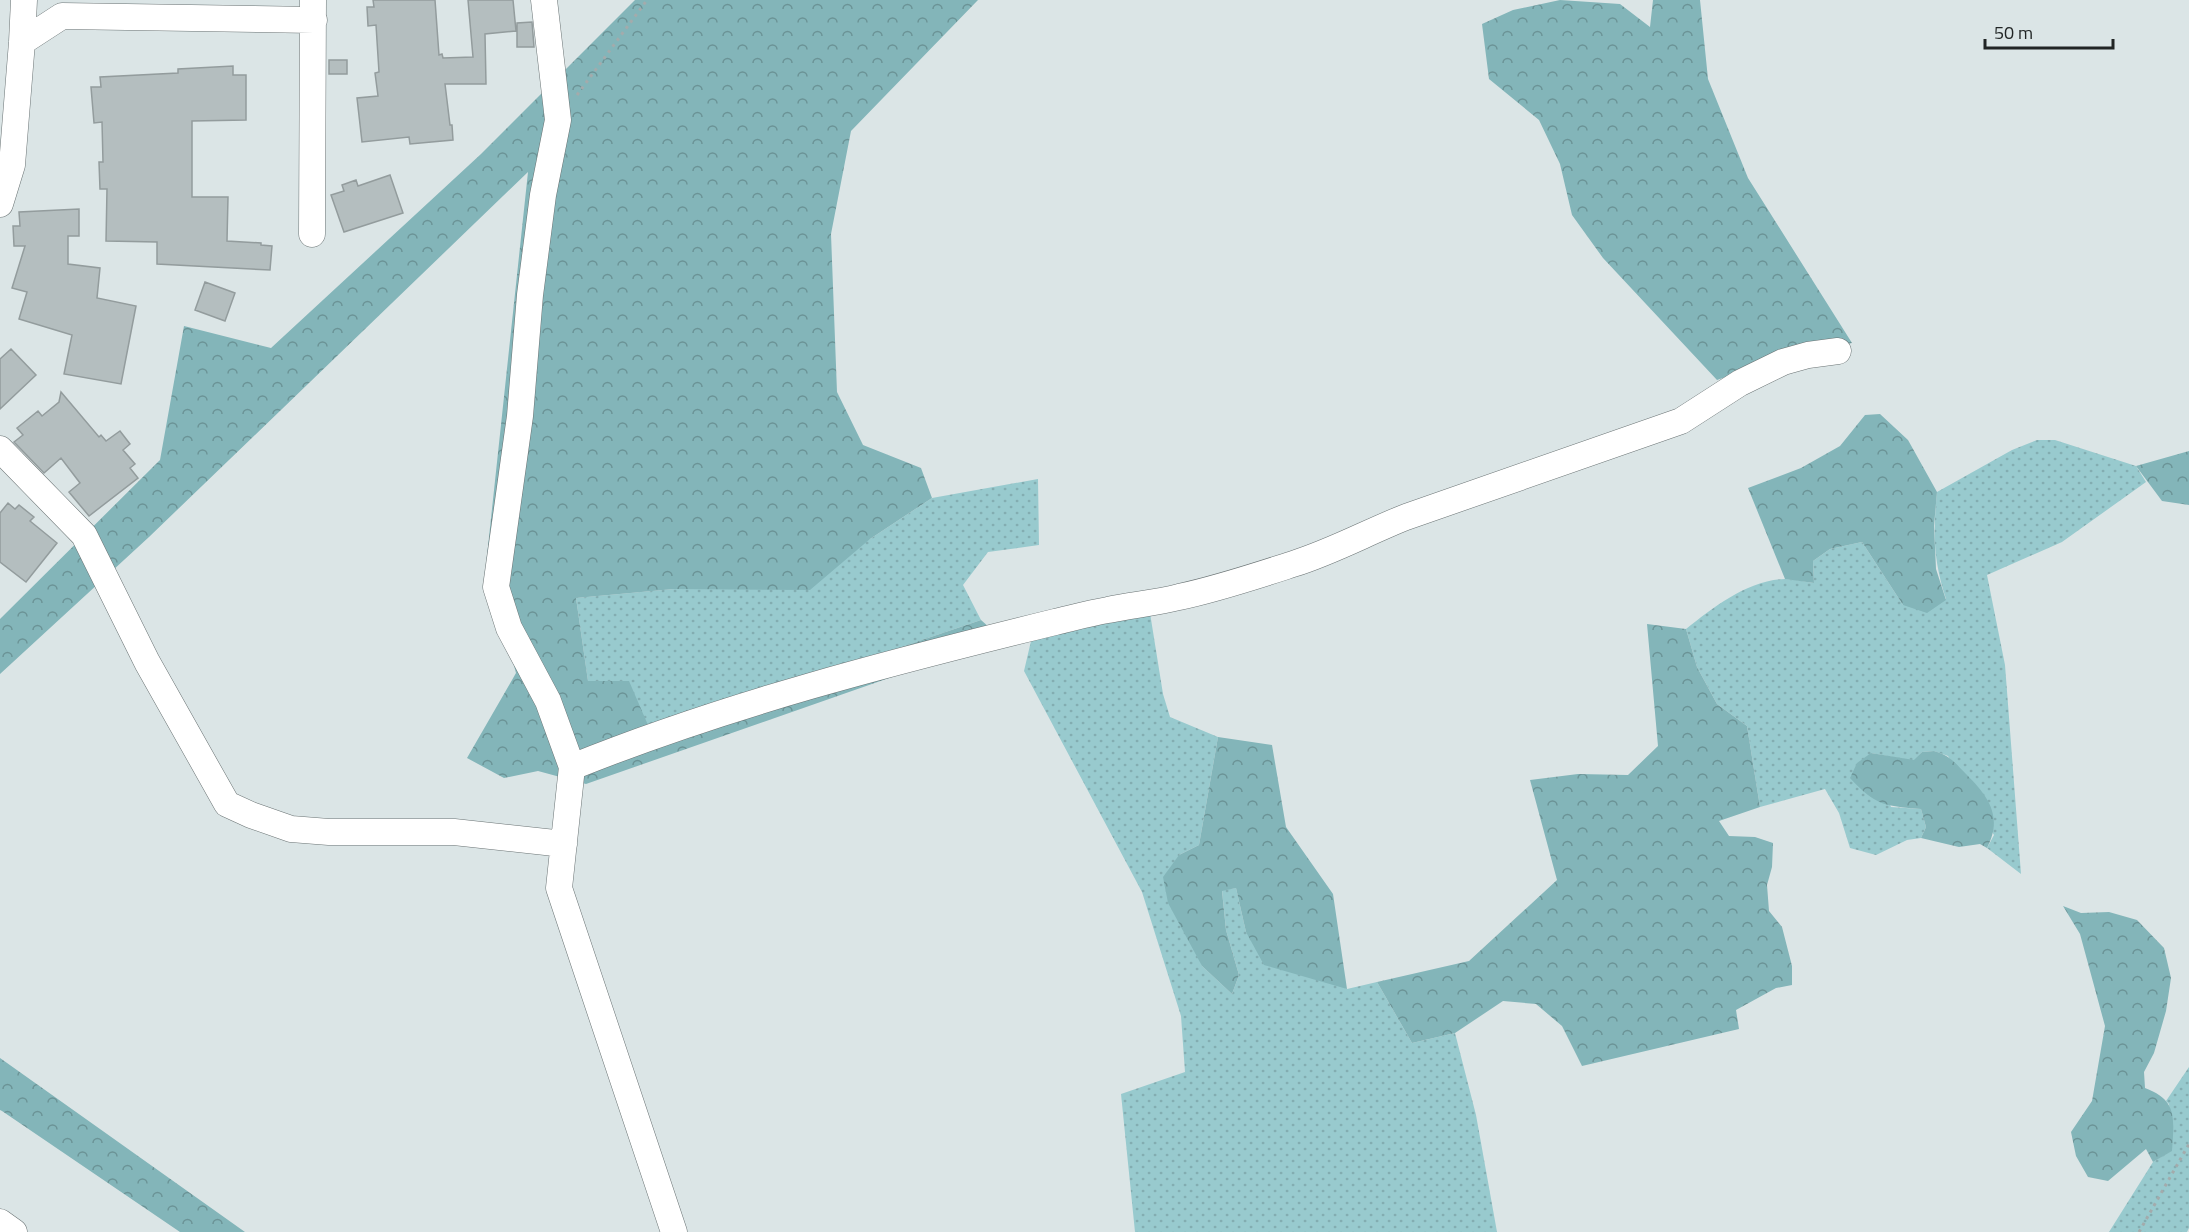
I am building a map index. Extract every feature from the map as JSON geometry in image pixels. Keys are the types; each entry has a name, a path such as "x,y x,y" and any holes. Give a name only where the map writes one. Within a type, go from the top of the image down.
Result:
{"street":[{"path":"0,204 12,165 24,0"},
{"path":"39,0 62,16"},
{"path":"544,0 558,120 543,195 530,295 520,416 496,587 509,628 549,701 572,767 559,888 674,1232"},
{"path":"22,42 62,16 313,10 312,234"},
{"path":"572,767 702,718 823,682 1108,609 1179,597 1292,565 1328,552 1370,531 1397,521 1681,422 1740,383 1783,362 1808,355 1838,351"},
{"path":"0,449 84,536 147,662 227,804 291,829 328,832 454,832 564,844"},
{"path":"0,1222 14,1232"}],"path":[{"path":"558,120 647,0"},
{"path":"2139,1232 2189,1143"}],"shaded area":[{"path":"2037,440 2055,440 2136,466 2146,482 2062,542 1987,575 2005,665 2021,874 1987,848 1994,835 1948,756 1934,751 1922,752 1914,761 1871,753 1891,807 1921,809 1926,827 1921,838 1907,840 1876,855 1850,848 1839,813 1825,789 1760,807 1747,726 1717,704 1697,667 1686,629 1732,596 1758,584 1785,579 1814,583 1813,561 1830,549 1862,542 1903,605 1946,599 1935,546 1937,492 2012,450"},
{"path":"1038,479 1039,545 988,552 963,585 981,620 651,732 588,681 576,598 674,589 870,539 932,498"},
{"path":"1150,613 1163,694 1170,717 1218,737 1199,845 1179,855 1202,966 1232,994 1239,975 1226,930 1222,890 1236,888 1246,932 1347,989 1377,982 1412,1043 1455,1033 1476,1115 1497,1232 1135,1232 1121,1094 1185,1072 1181,1016 1142,892 1024,671 1031,641 1096,620"},
{"path":"2189,1067 2189,1228 2187,1232 2109,1232 2153,1162 2172,1150 2169,1104 2166,1101"}],"green space":[{"path":"635,0 978,0 851,131 831,234 837,392 863,445 921,468 932,498 870,539 810,590 674,589 576,598 588,681 629,681 651,732 981,620 990,628 986,644 586,784 538,771 504,778 467,758 516,673 486,565 528,172 149,537 0,674 0,619 160,460 184,326 271,348 481,154"},
{"path":"1560,0 1620,4 1650,27 1653,0 1700,0 1708,79 1748,178 1852,343 1778,359 1717,380 1603,258 1572,215 1560,164 1539,120 1489,79 1482,24 1513,10"},
{"path":"1880,414 1908,440 1937,492 1934,526 1936,569 1946,600 1927,613 1903,605 1862,542 1830,549 1813,561 1814,583 1785,579 1748,488 1801,468 1840,446 1865,415"},
{"path":"2189,451 2189,505 2162,501 2136,466"},
{"path":"1647,624 1686,629 1697,667 1717,704 1747,726 1760,807 1719,821 1729,836 1755,837 1773,843 1772,867 1767,885 1769,911 1782,927 1792,966 1792,985 1776,988 1736,1010 1739,1029 1582,1066 1562,1026 1536,1004 1503,1001 1455,1033 1412,1043 1377,982 1469,961 1557,880 1530,780 1578,774 1628,775 1658,746"},
{"path":"1218,737 1272,745 1286,827 1333,894 1347,989 1264,965 1246,932 1236,888 1222,891 1226,930 1239,975 1232,994 1202,966 1168,903 1163,877 1179,855 1199,845"},
{"path":"1934,751 1956,763 1982,791 1987,800 1994,817 1994,827 1987,848 1980,844 1959,847 1921,838 1926,827 1921,809 1882,803 1867,794 1850,778 1857,763 1871,753 1914,760 1922,752"},
{"path":"2063,906 2081,913 2109,912 2137,920 2164,948 2171,978 2166,1011 2154,1053 2144,1072 2145,1088 2163,1098 2172,1112 2172,1151 2153,1162 2146,1149 2108,1181 2088,1177 2076,1156 2071,1132 2092,1101 2105,1026 2080,934"},
{"path":"0,1058 245,1232 180,1232 0,1110"}],"building":[{"path":"373,0 435,0 439,55 442,54 443,58 473,57 468,0 513,0 516,31 485,34 486,84 445,84 453,140 410,144 409,137 362,142 357,98 378,96 375,73 379,72 376,25 368,26 367,7 374,7"},
{"path":"532,22 534,47 517,47 517,23"},
{"path":"329,60 347,60 347,74 329,74"},
{"path":"233,66 233,75 246,75 246,120 192,121 192,197 228,197 227,241 272,246 270,270 157,264 157,242 106,241 107,189 100,189 99,162 103,162 102,122 94,123 91,87 101,87 100,77 178,73 178,69"},
{"path":"390,175 403,213 344,232 331,195 344,191 342,185 356,180 358,186"},
{"path":"79,209 79,236 68,236 68,264 100,268 97,298 136,306 121,384 64,374 72,335 19,319 27,292 12,288 25,246 14,246 13,226 20,226 19,212"},
{"path":"205,282 235,293 225,321 195,310"},
{"path":"11,349 36,375 0,409 0,359"},
{"path":"61,392 99,437 101,435 106,441 120,431 130,444 123,450 135,464 130,468 138,478 89,516 69,492 80,483 61,458 44,473 14,442 23,435 17,428 38,411 42,416 59,402"},
{"path":"8,503 15,509 19,505 34,517 30,521 57,543 26,582 0,562 0,513"}]}
